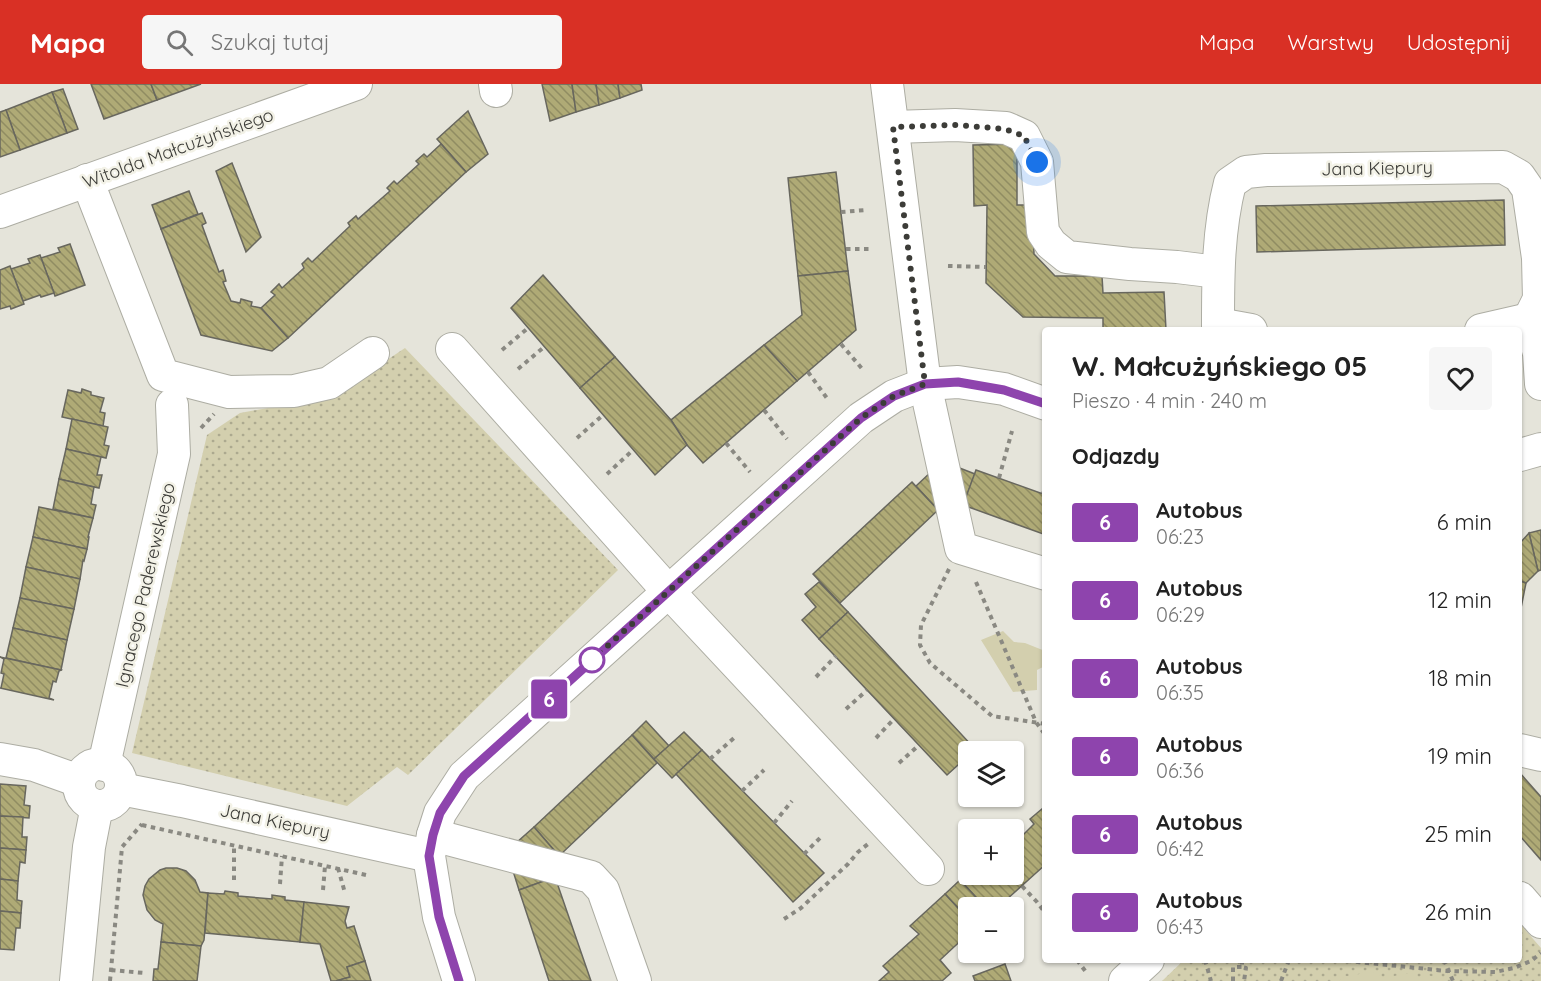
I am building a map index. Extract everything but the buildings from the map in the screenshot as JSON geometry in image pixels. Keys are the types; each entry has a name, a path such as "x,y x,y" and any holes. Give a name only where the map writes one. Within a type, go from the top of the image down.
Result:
{"street":[{"name":"Witolda Małcużyńskiego","path":"0,212 356,84"},
{"path":"887,84 925,384 961,548 1042,573"},
{"path":"893,127 975,126 1005,129 1024,136 1037,162 1043,232 1051,244 1067,257 1218,272"},
{"name":"Jana Kiepury","path":"1218,327 1218,272 1223,209 1230,183 1246,172 1503,167 1519,176 1528,189 1538,258 1537,306 1541,384"},
{"path":"87,180 163,375 229,392 294,391 329,383 373,353"},
{"path":"1488,327 1537,306"},
{"path":"452,349 668,591 928,869"},
{"path":"459,981 439,917 431,845 440,813 464,776 861,418 894,396 925,384 958,382 1004,390 1042,403"},
{"name":"Ignacego Paderewskiego","path":"76,981 90,847 110,787 174,454 172,405"},
{"path":"1522,454 1541,449"},
{"path":"1522,750 1541,755"},
{"name":"Jana Kiepury","path":"0,759 34,765 110,787 431,845 591,877 603,890 635,981"},
{"path":"1522,900 1541,922"},
{"path":"1125,981 1145,963"}],"path":[{"path":"841,212 866,210"},
{"path":"846,249 873,249"},
{"path":"948,266 986,267"},
{"path":"502,350 528,328"},
{"path":"841,344 864,371"},
{"path":"518,369 544,347"},
{"path":"808,372 829,401"},
{"path":"174,454 212,418 229,392"},
{"path":"764,410 787,439"},
{"path":"578,438 603,415"},
{"path":"999,478 1012,431"},
{"path":"726,443 750,472"},
{"path":"607,474 633,450"},
{"path":"961,548 1036,722 1042,730"},
{"path":"961,548 936,592 921,625 920,645 930,663 992,716 1042,723"},
{"path":"816,677 836,656"},
{"path":"846,709 867,690"},
{"path":"876,738 894,719"},
{"path":"711,759 734,738"},
{"path":"899,763 919,745"},
{"path":"742,791 764,770"},
{"path":"110,787 142,825 366,875"},
{"path":"774,823 792,801"},
{"path":"110,981 122,847 142,825"},
{"path":"804,854 823,835"},
{"path":"784,919 801,908 871,841"},
{"path":"234,845 234,880"},
{"path":"280,884 282,856"},
{"path":"323,890 325,866"},
{"path":"338,868 345,893"},
{"path":"1022,886 1042,909"},
{"path":"1379,963 1448,971 1496,972 1531,961 1541,953"},
{"path":"1079,963 1086,972"},
{"path":"1206,963 1211,981"},
{"path":"1281,981 1287,963"},
{"path":"1445,963 1452,981"},
{"path":"1233,981 1233,967 1246,968 1244,981"},
{"path":"111,969 144,974"}],"shaded area":[{"path":"405,348 618,570 408,775 397,767 347,806 132,753 207,435 240,413 333,396"},
{"path":"1003,631 1014,642 1025,643 1042,650 1042,668 1037,670 1037,690 1013,692 981,640"},
{"path":"1522,926 1541,948 1541,981 1162,981 1181,963 1522,963"},
{"path":"1371,970 1382,978 1412,973 1416,979 1428,975 1445,981 1338,981 1345,976"}],"bus line":[{"name":"6","path":"459,981 439,917 429,856 440,813 464,776 861,418 894,396 925,384 958,382 1004,390 1042,403"}],"route":[{"path":"592,660 861,418 894,396 925,384 893,127 956,125 1005,129 1024,136 1037,162"}]}
